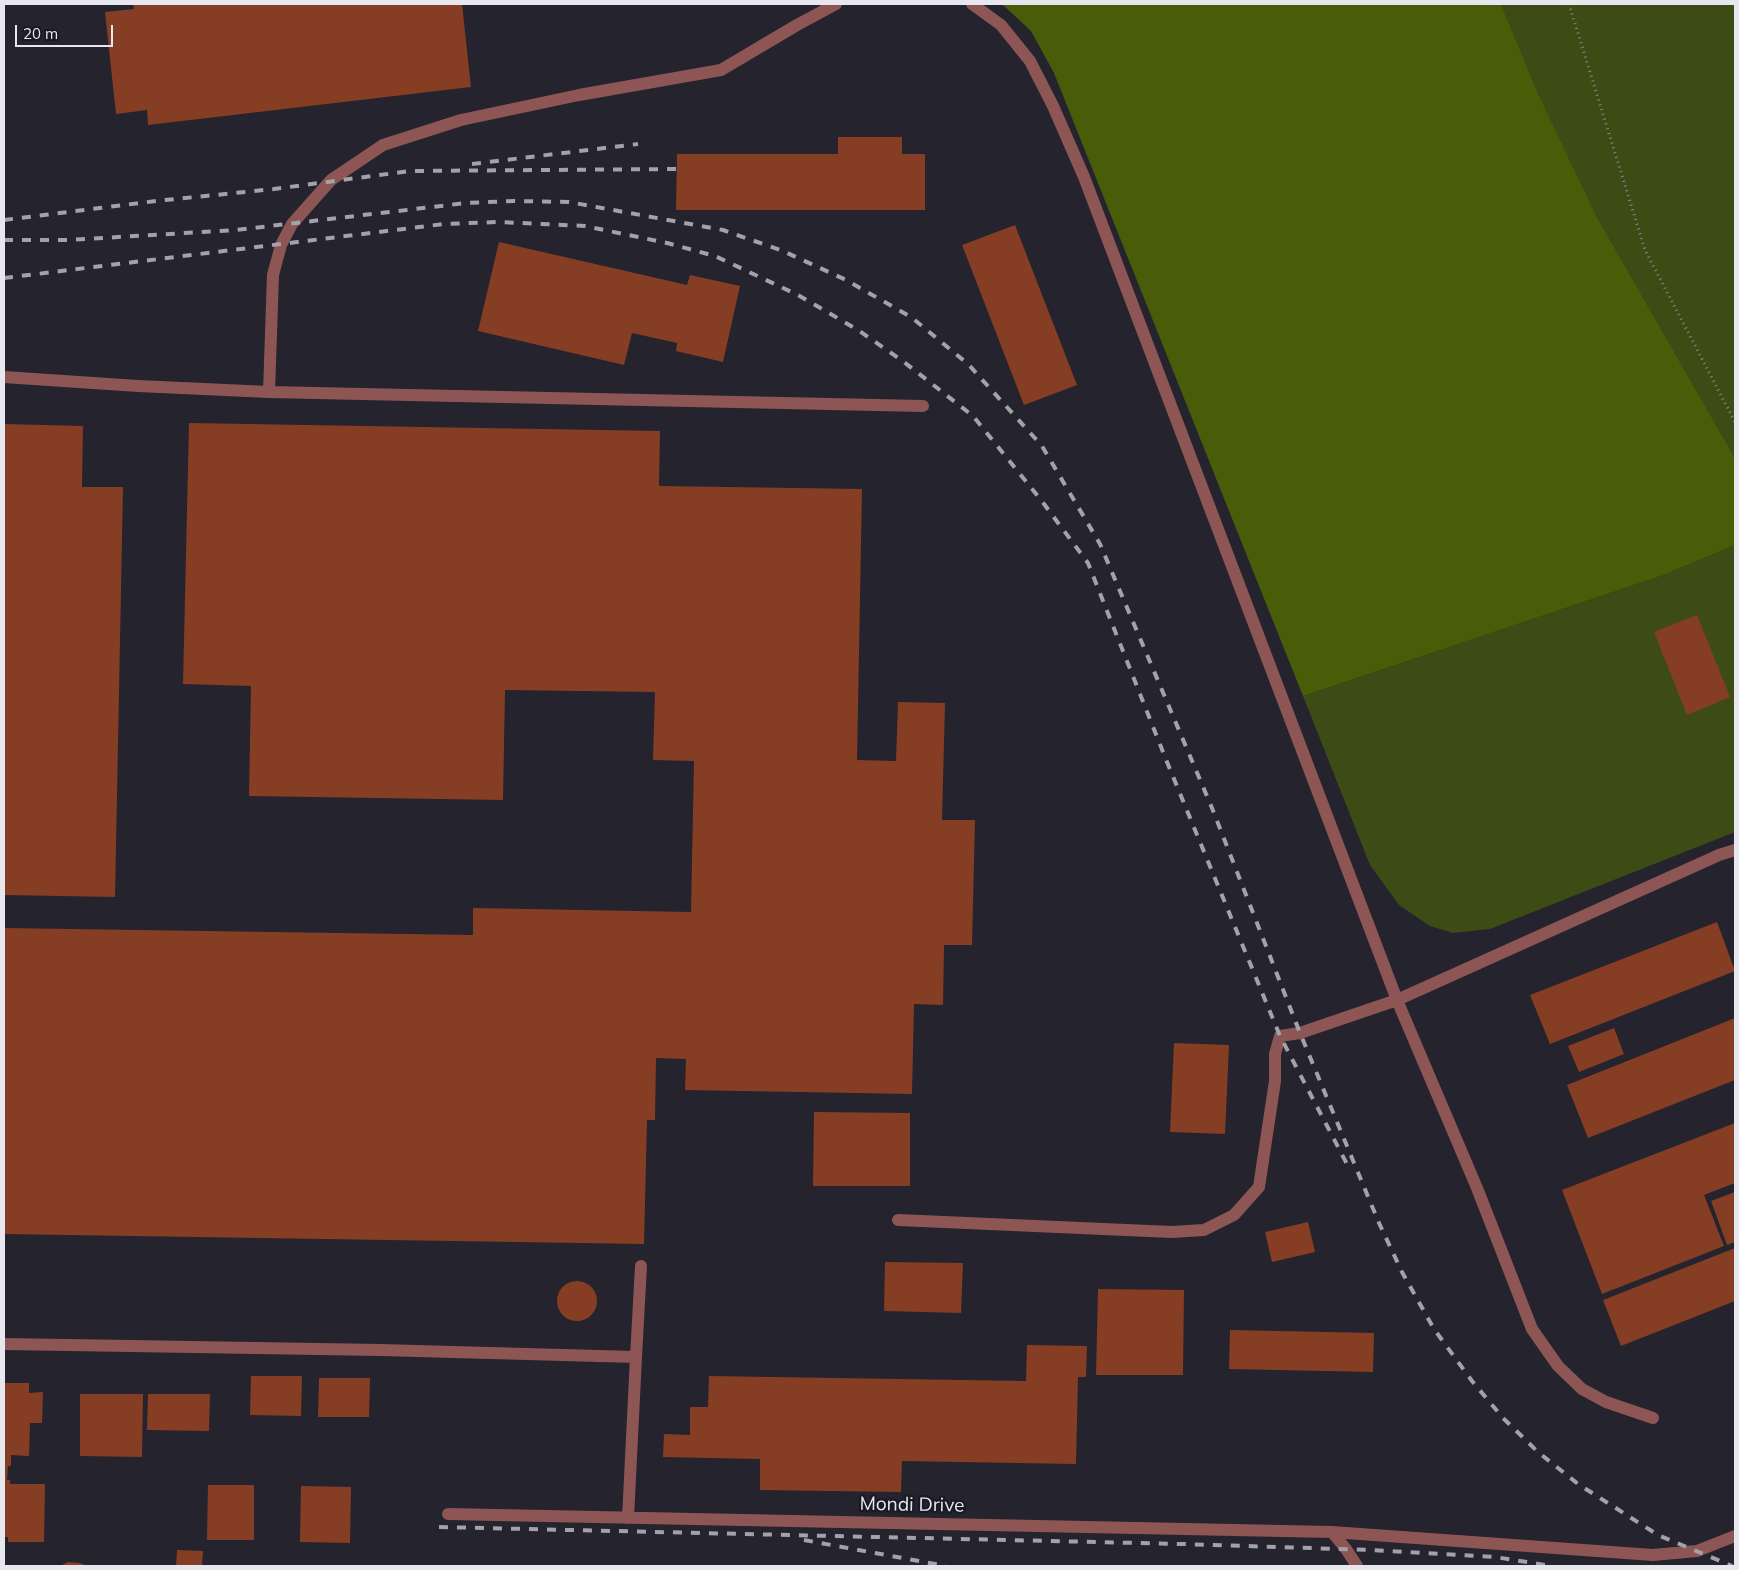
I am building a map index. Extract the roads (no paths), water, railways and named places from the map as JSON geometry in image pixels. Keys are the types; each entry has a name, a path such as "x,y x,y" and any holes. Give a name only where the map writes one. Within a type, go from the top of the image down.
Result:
{"lane":[{"path":"268,392 273,275 281,245 292,224 331,180 383,145 461,120 579,95 721,70 836,4"},
{"path":"972,4 1002,25 1030,60 1053,106 1080,168 1397,1000 1477,1188 1532,1329 1558,1366 1582,1389 1606,1402 1654,1418"},
{"path":"4,376 138,386 268,392 923,406"},
{"path":"898,1220 1172,1232 1204,1230 1234,1215 1259,1187 1280,1036 1300,1033 1397,1000 1719,855 1735,850"},
{"path":"628,1518 641,1266"},
{"path":"4,1344 381,1350 636,1357"},
{"name":"Mondi Drive","path":"448,1514 1332,1532 1644,1554 1667,1560 1735,1536"},
{"path":"1332,1532 1357,1566"}],"railway":[{"path":"472,164 638,144"},
{"path":"4,220 156,201 274,189 410,171 676,169"},
{"path":"4,240 68,240 236,230 466,203 514,201 569,202 723,230 783,251 846,280 911,317 968,364 1042,446 1100,544 1212,808 1300,1033 1379,1223 1402,1272 1434,1329 1472,1381 1503,1418 1538,1452 1578,1484 1658,1535 1732,1566"},
{"path":"4,278 444,224 499,222 585,226 667,243 715,256 798,295 858,330 904,362 973,416 1041,500 1088,563 1167,762 1280,1036 1348,1166"},
{"path":"439,1527 1372,1550 1495,1557 1552,1566"},
{"path":"804,1540 946,1566"}]}
